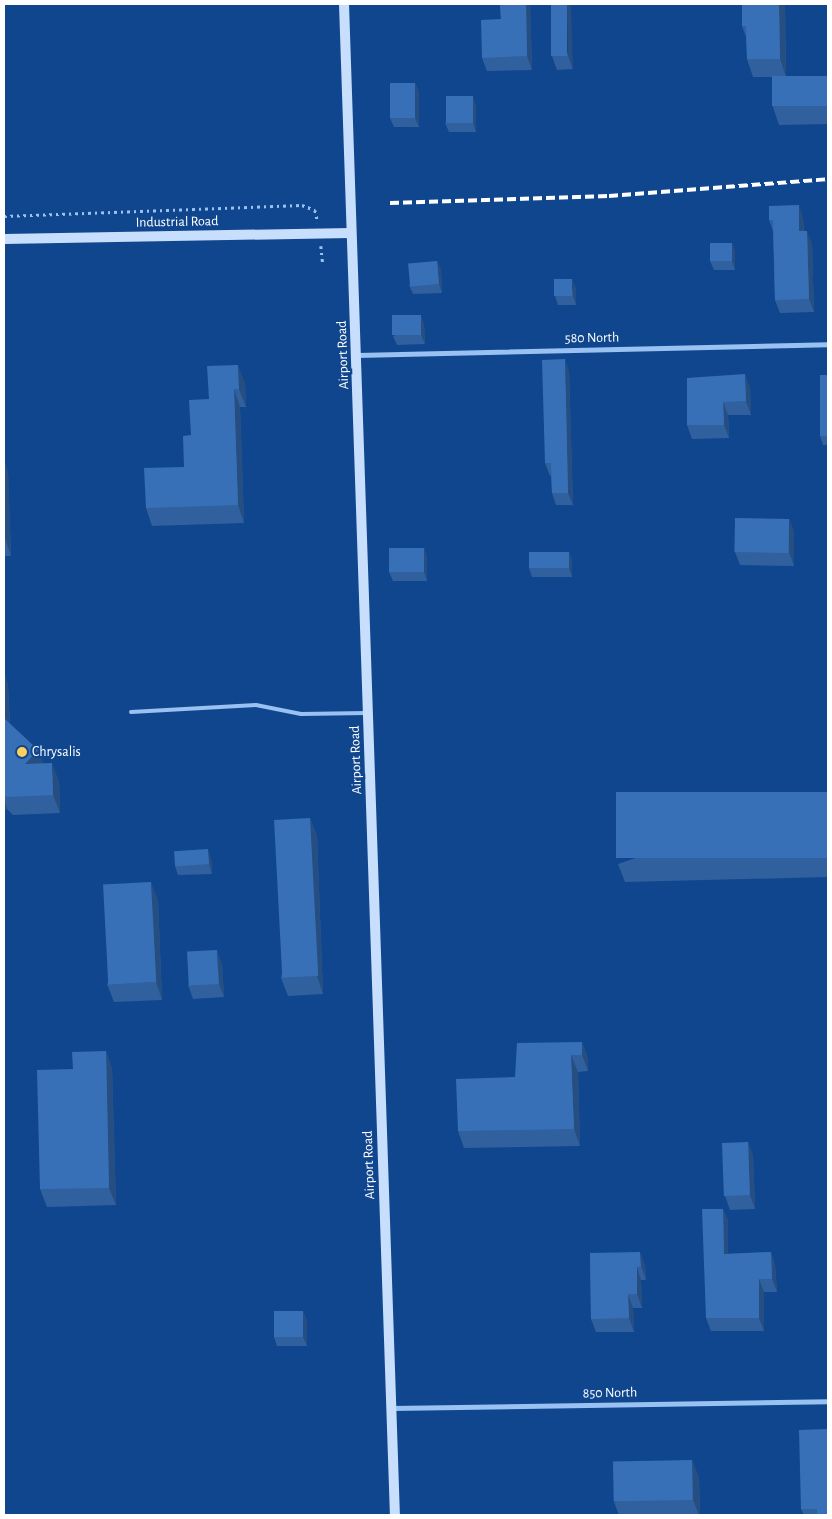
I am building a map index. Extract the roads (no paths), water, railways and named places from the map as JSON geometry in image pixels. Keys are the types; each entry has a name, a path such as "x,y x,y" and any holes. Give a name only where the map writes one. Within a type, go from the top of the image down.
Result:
{"street":[{"name":"Airport Road","path":"344,4 395,1515"},
{"name":"Industrial Road","path":"4,239 351,233"},
{"name":"580 North","path":"356,355 828,344"},
{"name":"850 North","path":"391,1408 828,1401"}],"lane":[{"path":"131,712 256,705 301,714 368,713"}],"railway":[{"path":"390,203 609,196 828,179"}],"place":[{"name":"Chrysalis","path":"22,752"}]}
